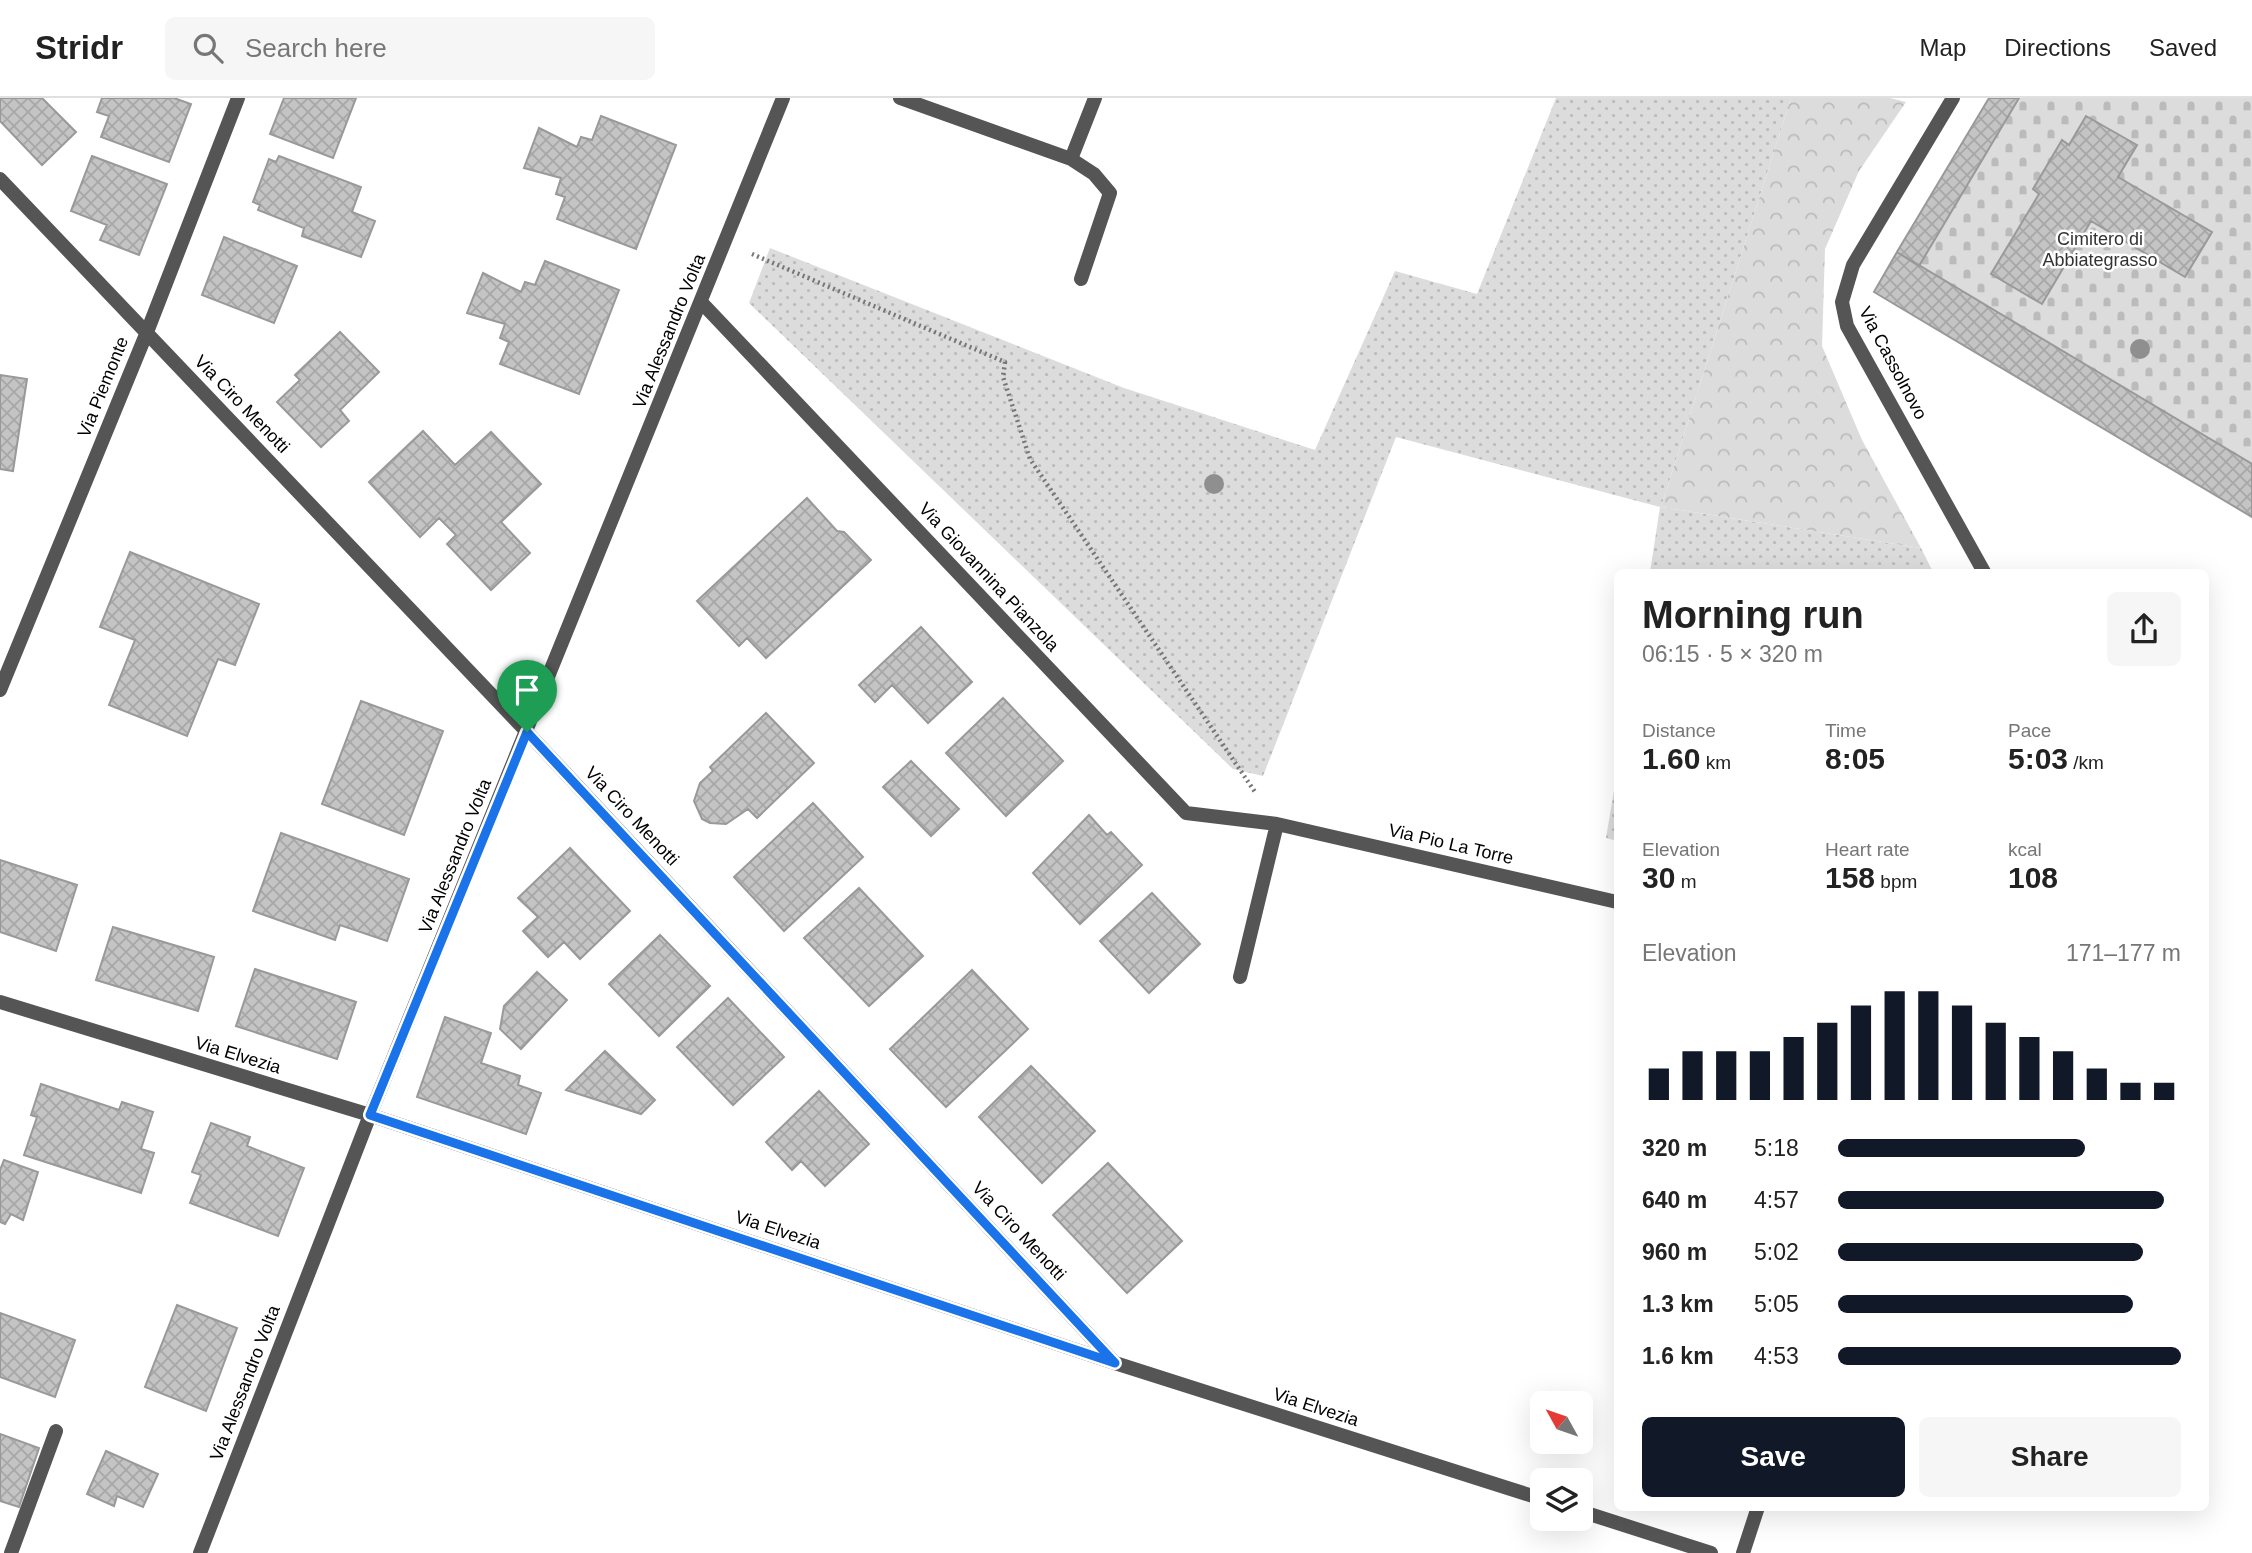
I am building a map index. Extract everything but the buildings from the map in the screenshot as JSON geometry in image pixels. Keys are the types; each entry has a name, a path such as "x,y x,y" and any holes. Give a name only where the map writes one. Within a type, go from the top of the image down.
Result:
{"street":[{"name":"Via Piemonte","path":"0,690 147,332 238,98"},
{"name":"Via Alessandro Volta","path":"200,1553 370,1115 783,98"},
{"path":"900,98 1071,159 1094,174 1110,193 1081,279"},
{"path":"1071,159 1095,98"},
{"name":"Via Cassolnovo","path":"1953,98 1853,265 1842,302 1847,326 1982,569"},
{"name":"Via Ciro Menotti","path":"0,179 527,732 1115,1363"},
{"name":"Via Giovannina Pianzola","path":"701,302 1186,813 1276,824"},
{"path":"1240,977 1276,824"},
{"name":"Via Pio La Torre","path":"1276,824 1614,901"},
{"name":"Via Elvezia","path":"0,1002 370,1115 1115,1363 1530,1495"},
{"path":"11,1553 57,1431"},
{"path":"1743,1553 1757,1511"},
{"path":"1593,1515 1711,1553"}],"path":[{"path":"725,242 1005,362 1003,377 1030,459 1276,824"}],"green space":[{"path":"1556,98 1791,98 1661,507 1921,548 1932,569 1650,569 1660,507 1396,437 1263,776 1233,769 749,303 770,248 1124,388 1315,450 1395,271 1477,294"},
{"path":"1791,98 1890,98 1906,102 1859,171 1825,249 1822,346 1862,440 1921,548 1661,507"},
{"name":"Cimitero di Abbiategrasso","path":"1989,98 2252,98 2252,517 1897,252"},
{"path":"1614,791 1614,840 1606,838"}],"route":[{"path":"527,732 592,802 1115,1363 370,1115 527,732"}]}
